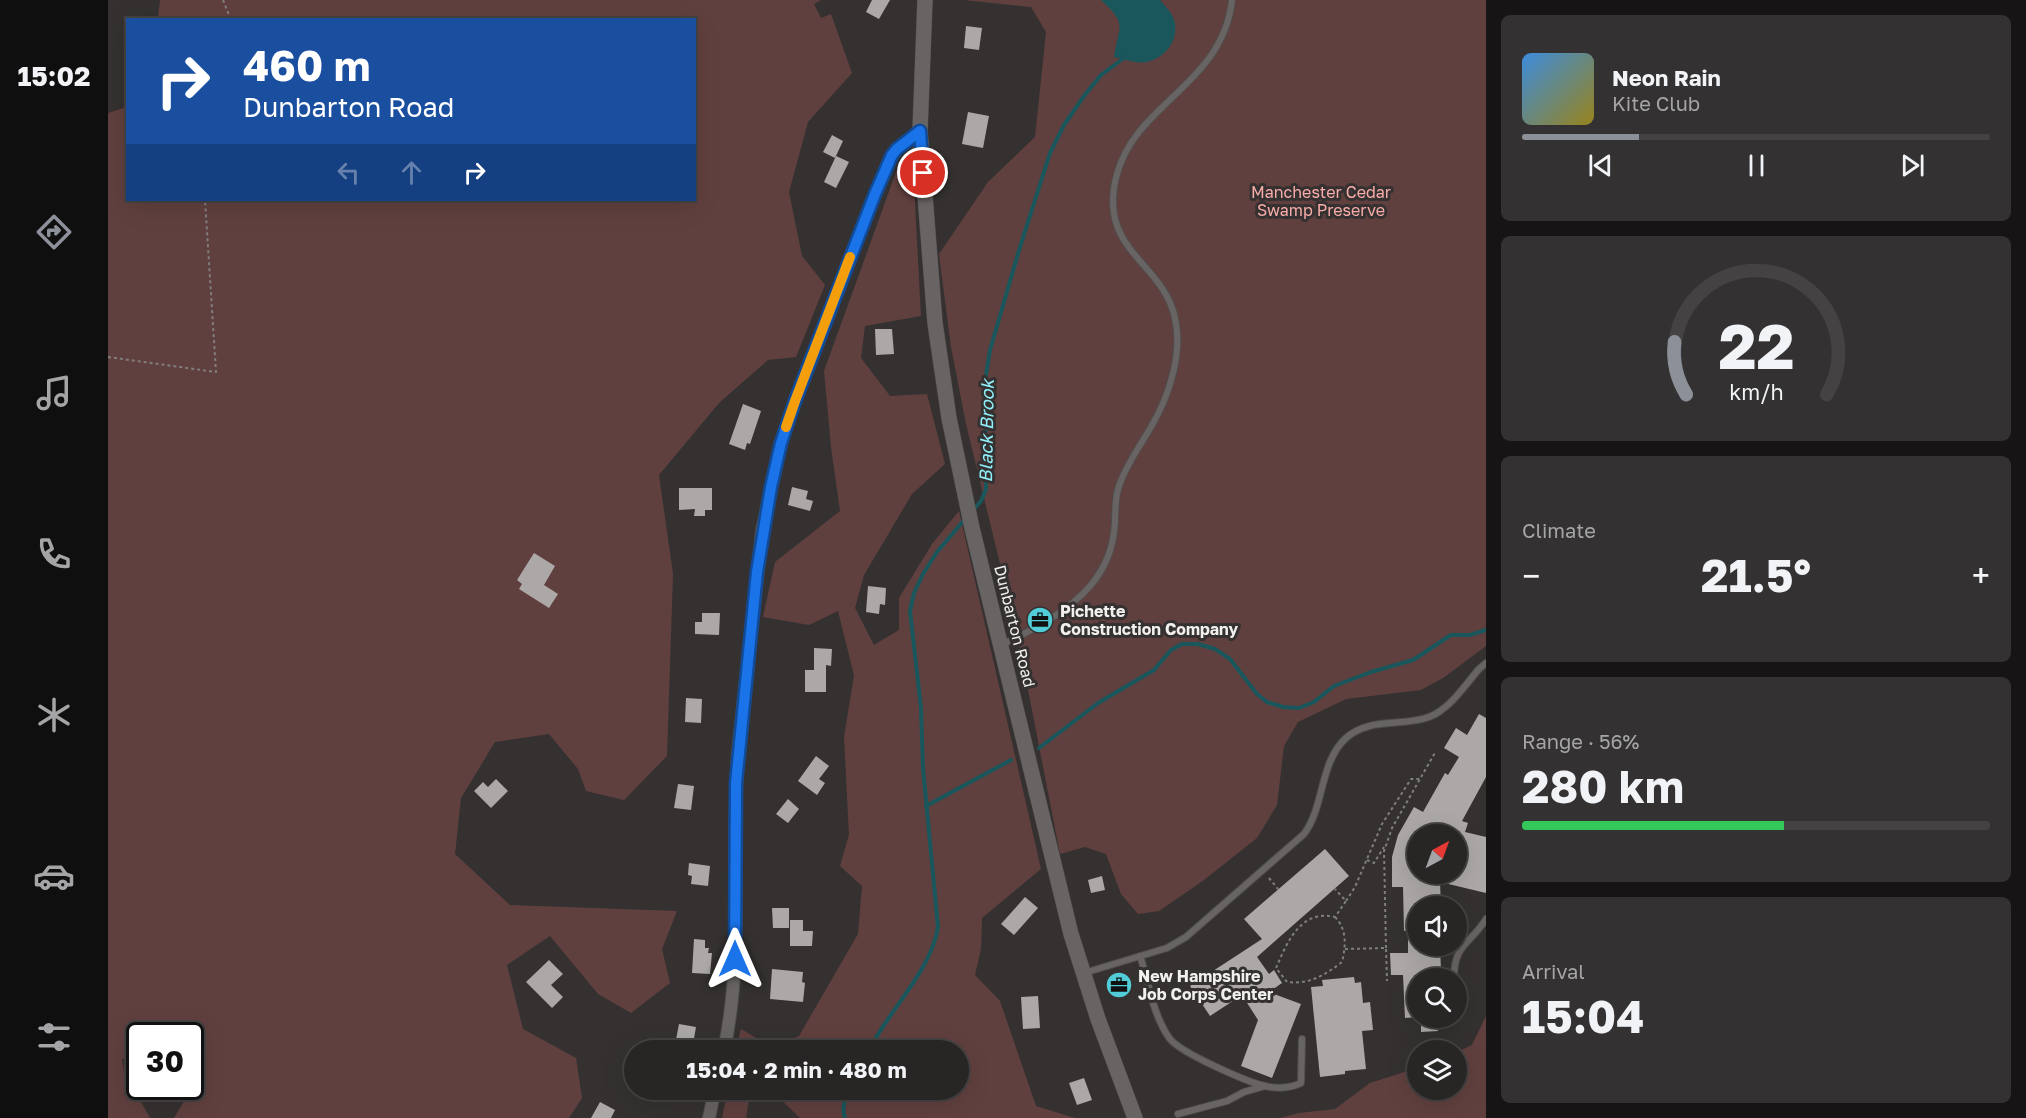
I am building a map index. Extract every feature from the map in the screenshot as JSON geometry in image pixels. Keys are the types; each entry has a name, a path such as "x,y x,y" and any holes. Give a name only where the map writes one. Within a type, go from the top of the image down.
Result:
{"street":[{"name":"Dunbarton Road","path":"925,0 920,131 941,371 972,528 1071,934 1135,1118"},
{"path":"726,1040 732,1003 735,959 737,762 757,572 771,487 781,443 795,401 875,194 892,155 920,131"},
{"path":"709,1118 713,1100"}],"lane":[{"path":"1001,645 1031,631 1079,596 1102,570 1109,554 1113,539 1118,487 1124,472 1159,414 1177,353 1178,334 1169,299 1122,238 1114,212 1114,185 1124,157 1141,130 1213,54 1229,21 1232,0"},
{"path":"1083,973 1167,948 1186,937 1304,834 1311,825 1331,759 1345,739 1364,727 1429,717 1441,711 1486,663"},
{"path":"1454,968 1460,949 1486,919"},
{"path":"1140,956 1160,1022 1172,1041 1190,1055 1265,1086"},
{"path":"1179,1114 1227,1101 1244,1092 1265,1086 1293,1087 1301,1083 1302,1039"}],"path":[{"path":"223,0 230,18"},
{"path":"108,357 216,372 205,201"},
{"path":"1387,981 1383,851 1392,828 1436,751"},
{"path":"1335,917 1355,887 1382,824 1411,779 1420,779"},
{"path":"1367,860 1374,863 1387,841"},
{"path":"1262,870 1278,889"},
{"path":"1335,888 1346,901"},
{"path":"1322,915 1335,917 1342,924 1345,949 1342,962 1318,978 1302,983 1287,981 1276,968 1288,940 1299,926 1316,917 1322,915"},
{"path":"1345,949 1386,948"}],"green space":[{"path":"160,0 821,0 814,4 821,18 831,14 852,73 808,122 789,192 802,256 825,285 796,357 768,360 719,403 659,475 673,574 667,756 624,800 586,791 578,769 549,734 495,742 461,798 455,854 510,905 677,911 662,949 670,983 631,1013 598,994 550,936 507,965 523,1029 576,1058 582,1098 569,1118 174,1118 185,1100 204,1100 204,1022 126,1022 126,1059 122,1059 126,1075 126,1100 140,1100 150,1118 108,1118 108,113 126,107 126,201 696,201 696,18 158,18"},
{"name":"Manchester Cedar Swamp Preserve","path":"964,0 1486,0 1486,646 1443,678 1421,690 1346,699 1298,722 1284,746 1277,805 1257,838 1204,880 1159,911 1138,914 1121,894 1106,854 1085,847 1060,854 1026,679 1021,682 1014,652 1019,648 966,424 951,347 939,254 988,182 1035,137 1046,32 1031,7"},
{"path":"907,162 914,185 921,316 865,326 861,358 890,396 927,394 945,464 912,494 864,575 855,608 874,645 899,630 899,598 932,544 959,511 1041,869 982,918 981,949 975,975 1000,1001 1036,1106 1075,1118 800,1118 781,1100 969,1100 969,1040 790,1040 799,1036 858,934 862,886 840,866 849,835 844,737 854,675 838,611 809,625 763,617 775,562 840,511 824,371 899,164"},
{"path":"1486,1016 1486,1118 1280,1118 1299,1113 1335,1109 1370,1083 1407,1071 1407,1100 1467,1100 1467,1047 1472,1045"},
{"path":"741,1029 760,1040 738,1040"},
{"path":"726,1100 749,1100 746,1118 722,1118"}],"water":[{"path":"1101,0 1160,0 1171,14 1175,24 1174,37 1169,48 1159,57 1147,62 1134,62 1114,57 1119,31 1118,21 1110,8"}],"building":[{"path":"872,0 890,0 879,19 866,12"},
{"path":"966,26 982,28 979,50 964,48"},
{"path":"968,112 989,116 983,148 962,144"},
{"path":"832,135 843,141 835,158 823,152"},
{"path":"836,156 849,162 836,188 824,182"},
{"path":"875,329 892,329 894,354 876,355"},
{"path":"743,404 761,411 750,444 747,443 745,450 729,444"},
{"path":"792,487 808,491 806,499 813,501 810,511 788,505"},
{"path":"679,488 712,488 712,510 705,510 705,516 694,516 695,509 679,510"},
{"path":"534,553 555,566 544,585 558,594 549,608 519,589 522,584 517,580"},
{"path":"868,586 886,588 885,605 880,604 879,614 866,612"},
{"path":"702,613 720,613 719,635 695,634 695,622 702,622"},
{"path":"814,648 832,649 831,666 826,665 826,692 805,692 805,670 814,670"},
{"path":"686,698 702,699 701,723 685,722"},
{"path":"1479,714 1486,718 1486,777 1462,821 1468,823 1467,826 1467,824 1407,824 1407,884 1440,884 1441,896 1407,896 1407,930 1404,931 1403,887 1392,887 1392,857 1398,835 1414,807 1423,812 1445,773 1448,775 1459,757 1444,748 1456,728 1467,735"},
{"path":"816,756 829,766 819,779 825,783 817,795 798,781"},
{"path":"496,779 508,791 491,808 474,791 483,782 488,787"},
{"path":"678,784 694,786 691,810 674,808"},
{"path":"788,799 799,809 788,823 776,814"},
{"path":"1467,832 1486,837 1486,893 1448,884 1467,884"},
{"path":"1325,849 1349,876 1257,957 1269,974 1274,970 1282,983 1269,992 1301,1004 1272,1078 1241,1066 1258,1020 1242,995 1210,1016 1190,986 1262,939 1244,919"},
{"path":"689,863 710,866 708,886 691,884 692,876 688,875"},
{"path":"1102,876 1105,890 1091,893 1088,880"},
{"path":"1025,897 1038,908 1014,935 1001,924"},
{"path":"772,908 789,908 789,928 773,928"},
{"path":"790,920 803,920 803,931 813,931 812,946 790,946"},
{"path":"694,939 705,940 705,948 709,948 708,953 712,953 710,974 692,973"},
{"path":"1390,953 1407,953 1407,956 1440,956 1441,968 1407,968 1407,1018 1405,1018 1403,975 1391,975"},
{"path":"549,960 563,974 551,985 563,997 552,1008 526,982"},
{"path":"772,969 803,972 802,982 805,983 803,1002 770,999"},
{"name":"New Hampshire Job Corps Center","path":"1123,973 1129,994 1116,998 1110,976"},
{"path":"1354,977 1355,983 1361,982 1363,1003 1370,1002 1373,1030 1362,1031 1366,1069 1320,1077 1311,987 1323,986 1322,980"},
{"path":"1038,996 1040,1028 1023,1029 1021,997"},
{"path":"679,1024 696,1027 694,1040 676,1040"},
{"path":"1421,1028 1438,1028 1438,1031 1421,1032"},
{"path":"1084,1078 1092,1100 1077,1105 1069,1083"},
{"path":"600,1102 615,1110 611,1118 591,1118"}],"waterway":[{"name":"Black Brook","path":"974,509 981,501 986,489 985,381 990,350 1050,153 1064,125 1084,96 1101,75 1128,55"},
{"name":"Black Brook","path":"874,1040 918,975 934,943 938,927 923,768 921,708 910,611 914,593 923,574 937,552 965,519"},
{"path":"1039,748 1098,703 1154,670 1171,650 1182,644 1198,644 1215,649 1230,659 1257,694 1267,702 1283,707 1299,708 1314,702 1334,686 1413,660 1451,635 1470,635 1486,630"},
{"path":"926,806 1011,760"},
{"name":"Black Brook","path":"845,1100 845,1118"}],"slow traffic":[{"path":"786,427 850,257"}],"place":[{"name":"Pichette Construction Company","path":"1040,620"},
{"name":"New Hampshire Job Corps Center","path":"1119,985"}],"route":[{"path":"735,959 736,783 742,708 762,531 781,443 795,401 892,155 920,131 923,173"}]}
